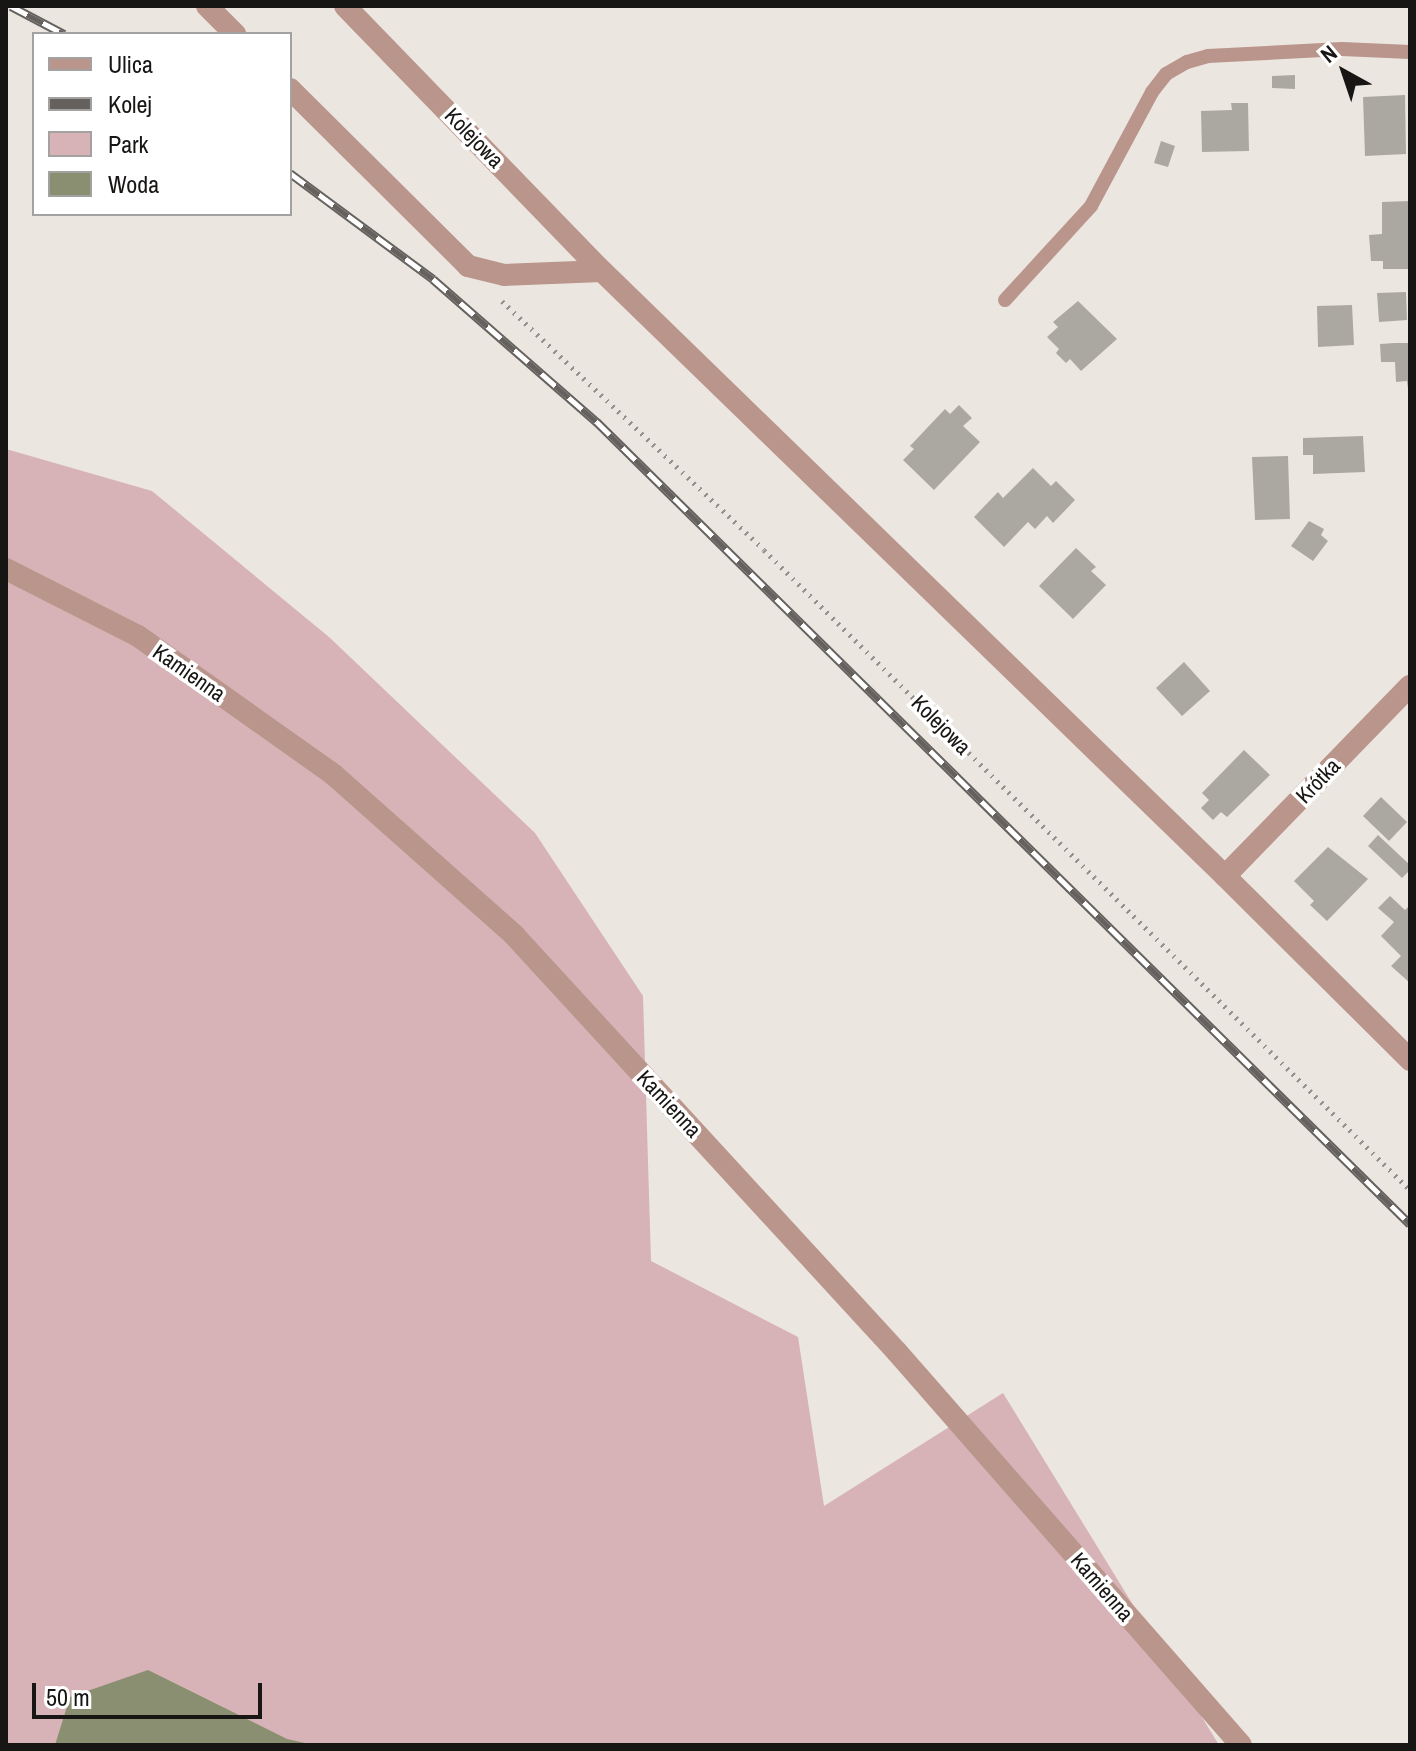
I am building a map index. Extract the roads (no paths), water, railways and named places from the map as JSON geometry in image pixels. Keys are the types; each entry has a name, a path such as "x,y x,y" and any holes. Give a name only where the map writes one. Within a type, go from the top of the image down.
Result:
{"street":[{"path":"207,6 233,32"},
{"name":"Kolejowa","path":"345,6 602,271 1410,1060"},
{"path":"292,91 468,266 504,275 602,271"},
{"name":"Kamienna","path":"6,569 138,636 334,775 514,935 897,1352 1241,1745"},
{"name":"Krótka","path":"1225,876 1410,686"}],"lane":[{"path":"1005,300 1091,206 1152,92 1166,74 1187,62 1208,56 1342,49 1410,52"}],"water":[{"path":"148,1670 287,1739 314,1745 55,1745 70,1697"}],"railway":[{"path":"11,6 60,32"},
{"path":"292,174 433,279 597,422 1410,1224"}]}
